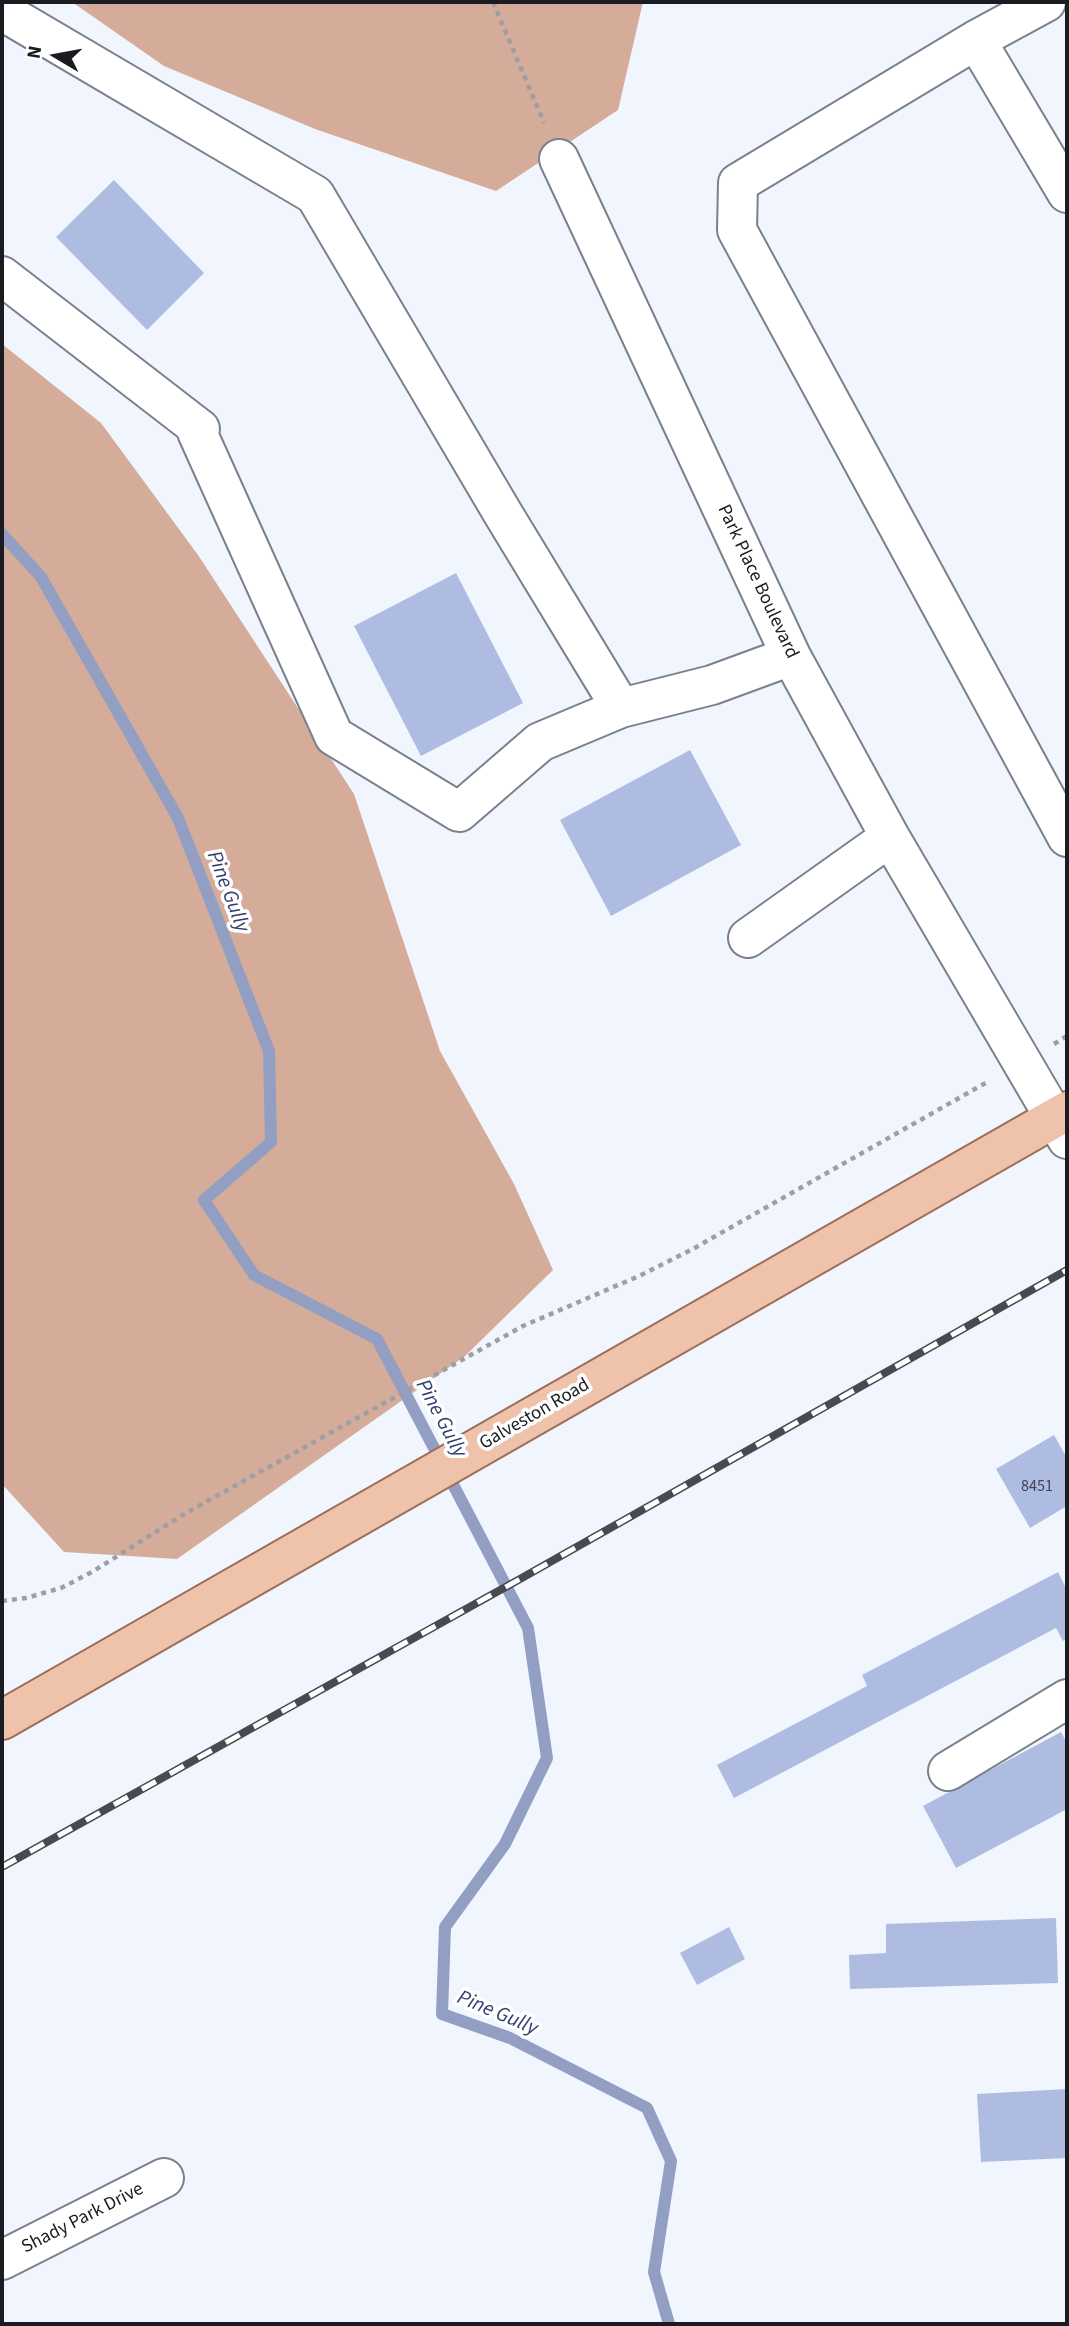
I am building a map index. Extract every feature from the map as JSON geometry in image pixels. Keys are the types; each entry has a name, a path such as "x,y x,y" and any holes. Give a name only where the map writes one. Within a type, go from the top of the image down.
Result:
{"main road":[{"name":"Galveston Road","path":"2,1720 508,1431 1063,1123"}],"street":[{"path":"1046,2 976,40 738,183 737,230 1067,837"},
{"path":"2,10 316,195 495,501 621,708"},
{"path":"976,40 1067,193"},
{"name":"Park Place Boulevard","path":"559,159 791,656 890,837 1063,1123"},
{"path":"2,276 200,429 197,432 334,736 459,813 540,742 621,708 712,685 791,656"},
{"path":"748,938 890,837"},
{"path":"947,1771 1067,1699"},
{"name":"Shady Park Drive","path":"2,2260 164,2178"}],"path":[{"path":"493,2 559,159"},
{"path":"1061,1040 1067,1037"},
{"path":"2,1601 26,1598 61,1588 92,1572 186,1513 523,1326 639,1276 691,1250 980,1086"}],"shaded area":[{"path":"72,2 643,2 618,110 496,191 315,129 164,66"},
{"path":"2,344 101,423 198,555 354,794 440,1051 514,1184 553,1270 465,1356 177,1559 64,1552 2,1484"}],"building":[{"path":"114,180 204,273 147,330 56,237"},
{"path":"456,573 523,703 421,756 354,626"},
{"path":"690,750 741,845 611,916 560,820"},
{"path":"1054,1435 1067,1458 1067,1506 1030,1528 996,1469"},
{"path":"1058,1572 1067,1590 1067,1639 1063,1641 1056,1628 734,1798 717,1765 867,1686 862,1675"},
{"path":"1061,1732 1067,1743 1067,1809 956,1868 923,1806"},
{"path":"1056,1918 1058,1983 850,1989 849,1955 886,1953 886,1924"},
{"path":"729,1927 745,1959 697,1985 680,1953"},
{"path":"1067,2089 1067,2158 981,2162 977,2094"}],"waterway":[{"name":"Pine Gully","path":"2,534 41,577 178,818 269,1051 271,1142 204,1200 254,1275 377,1339 528,1628 547,1758 505,1844 445,1927 442,2014 510,2038 647,2108 671,2161 654,2272 669,2324"}],"railway":[{"path":"2,1867 1067,1270"}]}
